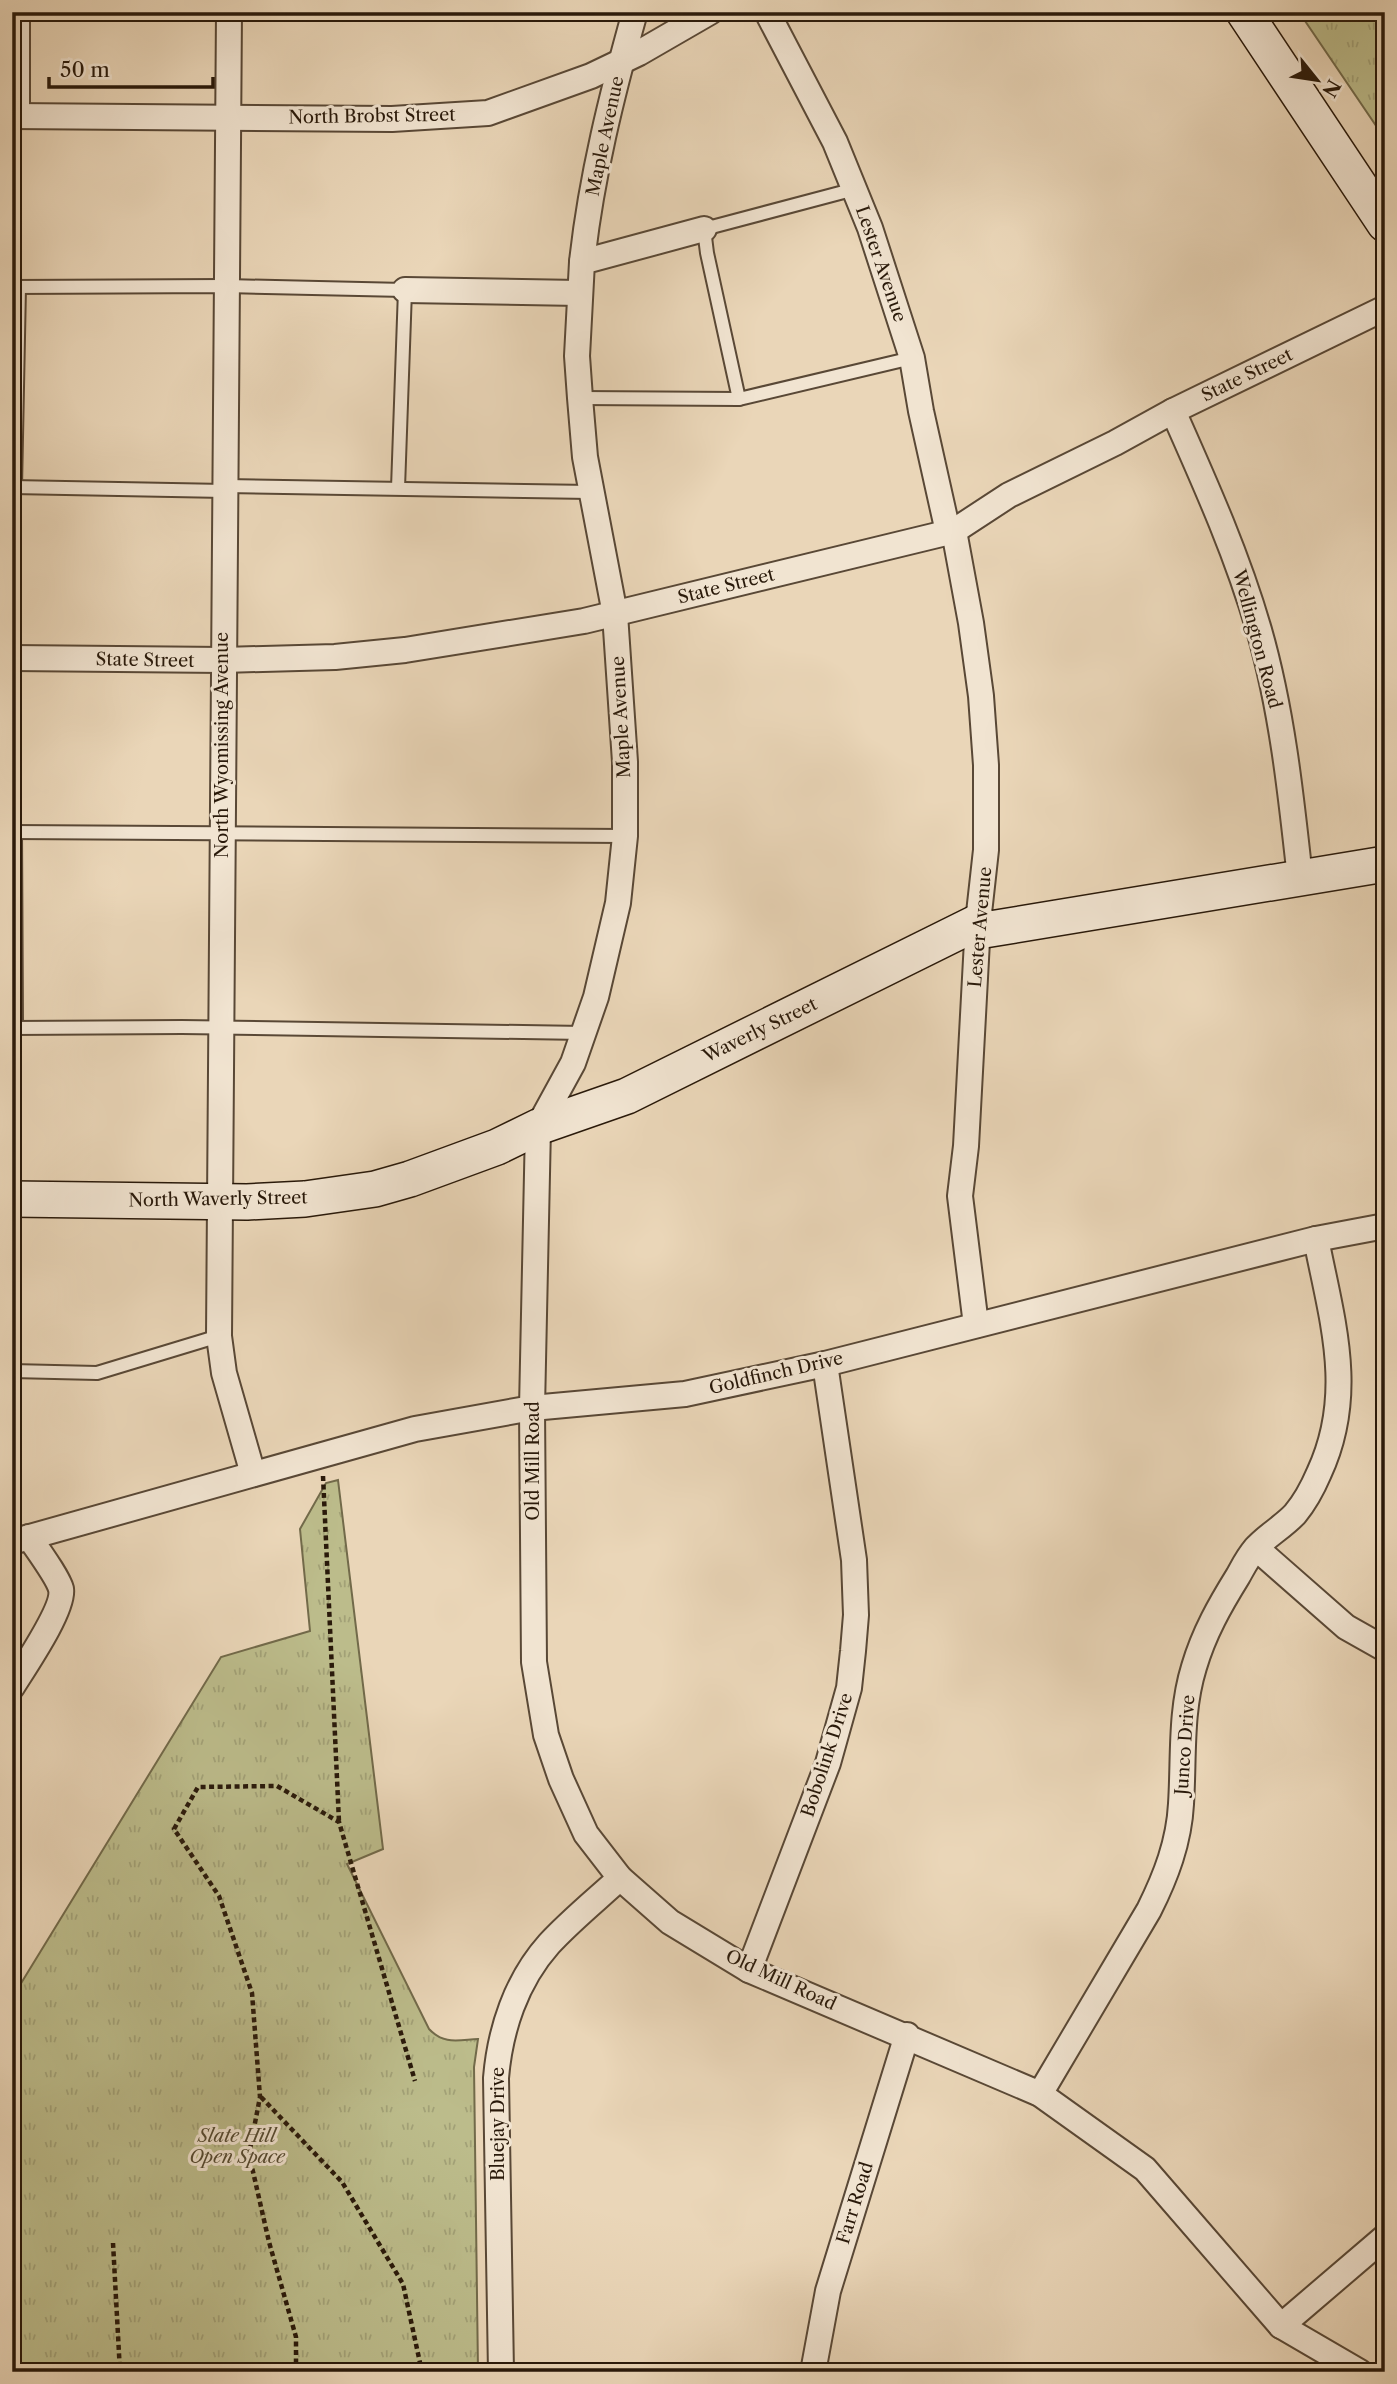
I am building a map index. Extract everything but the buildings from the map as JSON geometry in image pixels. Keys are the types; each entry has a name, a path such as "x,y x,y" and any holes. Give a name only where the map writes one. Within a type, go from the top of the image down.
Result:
{"street":[{"name":"North Wyomissing Avenue","path":"229,12 219,1336 224,1373 253,1474"},
{"name":"Maple Avenue","path":"538,1127 573,1063 609,951 618,904 625,836 625,762 615,614 584,457 577,356 582,262 596,174 635,12"},
{"name":"North Brobst Street","path":"17,116 392,119 488,113 591,76 710,12"},
{"name":"Lester Avenue","path":"767,12 835,142 855,189 912,358 921,411 971,623 981,696 986,765 986,850 978,927 966,1146 960,1196 976,1325"},
{"path":"1244,12 1385,224"},
{"path":"582,262 704,229"},
{"path":"405,290 579,293"},
{"name":"State Street","path":"12,658 223,660 335,657 405,650 507,635 615,614 951,531 1009,495 1173,411 1385,308"},
{"name":"Wellington Road","path":"1173,411 1221,520 1259,633 1280,729 1300,878"},
{"name":"Waverly Street","path":"538,1127 627,1096 978,927 1385,864"},
{"name":"North Waverly Street","path":"12,1199 305,1199 375,1189 434,1171 497,1147 538,1127"},
{"name":"Old Mill Road","path":"538,1127 532,1408 534,1662 546,1735 561,1779 586,1834 620,1878 670,1922 749,1970 907,2035 1040,2094 1145,2169 1281,2326 1360,2372"},
{"name":"Goldfinch Drive","path":"21,1539 415,1429 532,1408 685,1394 825,1364 1316,1239 1385,1226"},
{"name":"Junco Drive","path":"1040,2094 1163,1882 1178,1832 1183,1721 1193,1668 1214,1615 1256,1548 1296,1512 1327,1457 1335,1429 1340,1375 1336,1340 1316,1239"},
{"name":"Bobolink Drive","path":"749,1970 828,1763 849,1688 856,1615 854,1560 825,1364"},
{"path":"12,1687 49,1626 59,1604 61,1590 21,1539"},
{"path":"1256,1548 1346,1627 1385,1650"},
{"name":"Bluejay Drive","path":"501,2372 496,2078 507,2017 524,1980 549,1944 620,1878"},
{"name":"Farr Road","path":"813,2372 828,2291 907,2035"},
{"path":"1281,2326 1385,2237"}],"lane":[{"path":"17,116 23,12"},
{"path":"738,399 704,229 855,189"},
{"path":"398,488 405,290 226,286 15,287 14,487 398,488 591,492"},
{"path":"580,398 738,399 912,358"},
{"path":"584,1033 14,1027 13,832 625,836"},
{"path":"12,1371 97,1373 219,1336"}],"path":[{"path":"321,1455 327,1519 339,1822 415,2081"},
{"path":"296,2372 296,2337 269,2242 249,2154 260,2096 252,1993 219,1896 174,1829 198,1787 277,1786 339,1822"},
{"path":"260,2096 342,2182 403,2284 422,2372"},
{"path":"113,2243 120,2372"}],"green space":[{"path":"1299,12 1385,12 1385,139"},
{"name":"Slate Hill Open Space","path":"338,1480 383,1849 347,1864 429,2029 446,2039 478,2039 474,2067 478,2372 12,2372 12,1998 221,1657 310,1631 300,1529 326,1483"}]}
